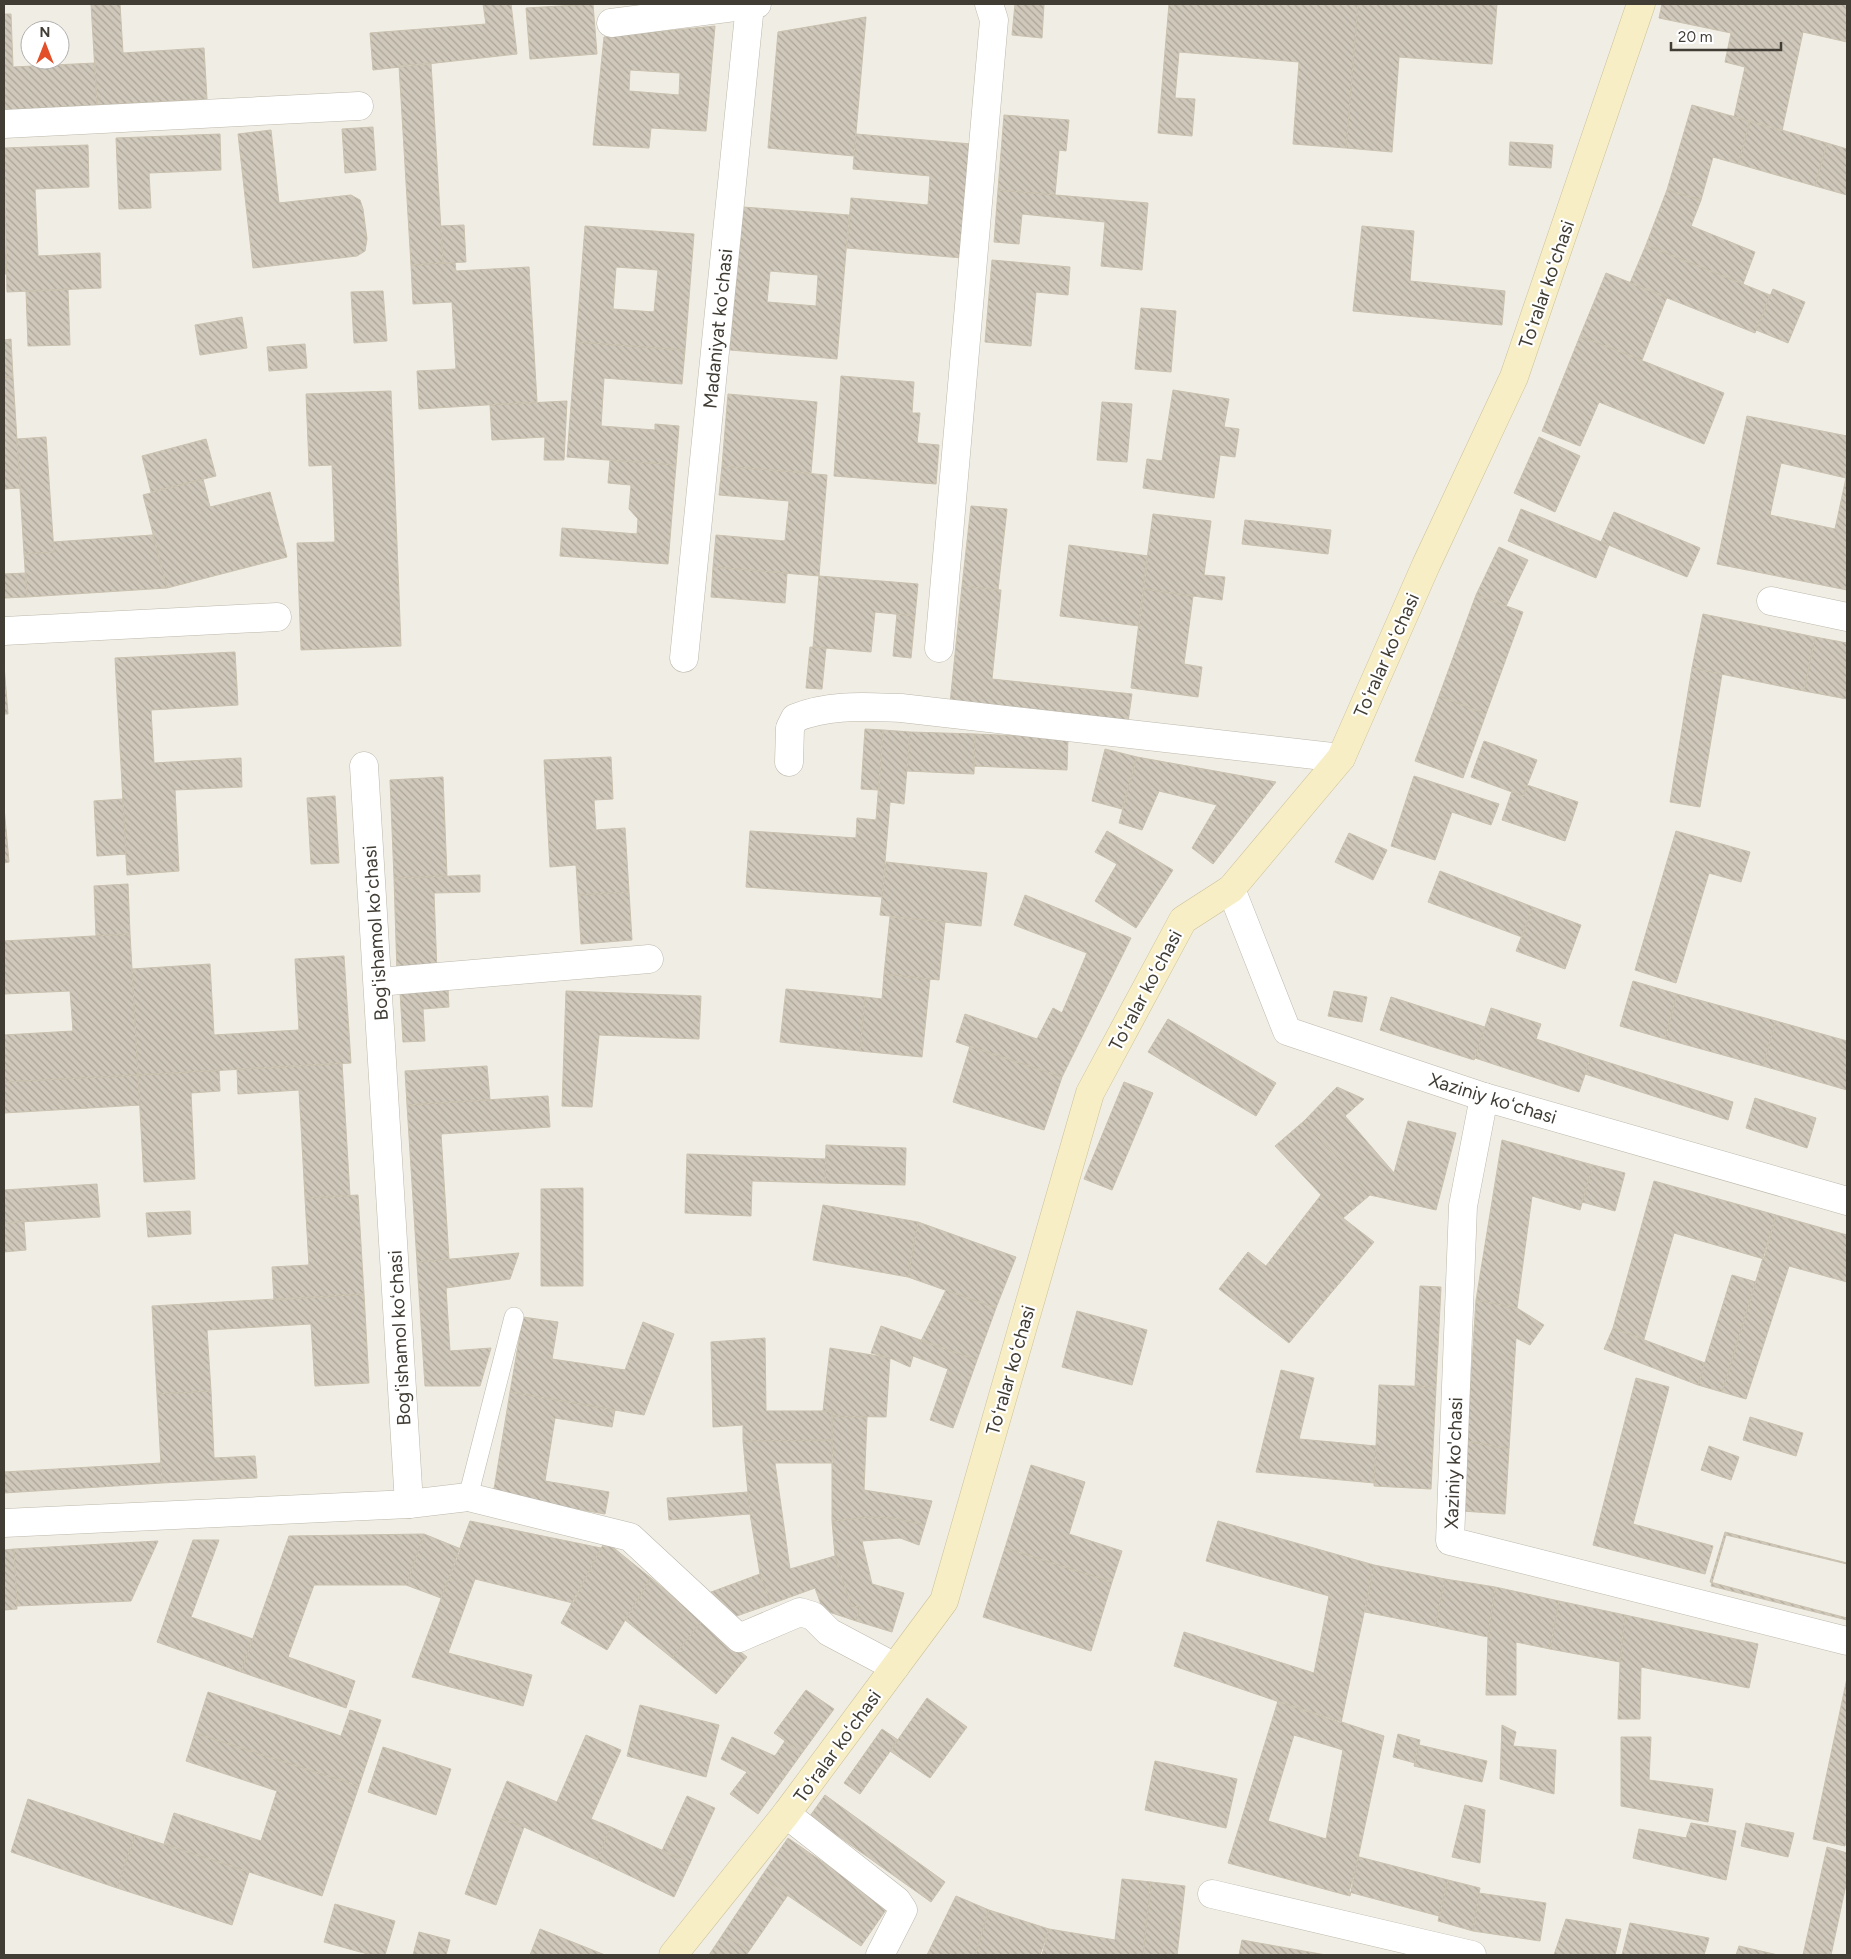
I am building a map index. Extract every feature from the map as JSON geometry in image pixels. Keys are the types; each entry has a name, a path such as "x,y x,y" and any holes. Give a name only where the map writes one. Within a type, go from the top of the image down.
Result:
{"street":[{"path":"611,23 754,4"},
{"name":"Madaniyat ko'chasi","path":"684,658 754,4"},
{"path":"939,648 994,20 989,4"},
{"name":"Toʻralar koʻchasi","path":"673,1955 786,1814 944,1601 1090,1093 1183,920 1232,888 1341,758 1426,566 1514,377 1642,4"},
{"path":"4,124 359,106"},
{"path":"1771,602 1847,617"},
{"path":"4,631 277,617"},
{"path":"789,762 790,728 795,718 813,711 839,706 901,708 1341,758"},
{"name":"Bogʻishamol koʻchasi","path":"364,766 409,1504"},
{"name":"Xaziniy koʻchasi","path":"1232,888 1287,1031 1484,1097 1847,1201"},
{"path":"378,982 649,959"},
{"name":"Xaziniy ko'chasi","path":"1484,1097 1463,1206 1450,1541 1847,1641"},
{"path":"4,1523 409,1504 468,1497 630,1537 739,1638 800,1612 813,1616 829,1632 895,1667"},
{"path":"786,1814 897,1901 902,1910 880,1955"},
{"path":"1212,1894 1472,1955"}],"lane":[{"path":"468,1497 514,1317"}],"building":[{"path":"91,4 120,4 123,53 204,48 207,99 97,105"},
{"path":"483,4 511,4 517,54 373,70 370,33 486,24"},
{"path":"593,4 597,54 530,59 526,8"},
{"path":"1015,4 1044,4 1042,38 1012,35"},
{"path":"1169,4 1358,4 1346,148 1293,144 1299,62 1179,52 1175,98 1195,99 1192,136 1158,133"},
{"path":"1358,4 1497,4 1492,64 1399,57 1392,152 1346,148"},
{"path":"1662,4 1847,4 1847,42 1803,32 1782,131 1734,117 1745,67 1725,62 1731,33 1659,18"},
{"path":"4,14 11,14 13,67 20,67 20,70 70,70 70,64 95,63 97,105 4,110"},
{"path":"866,17 854,156 768,148 778,32"},
{"path":"715,26 706,131 651,128 649,148 593,145 604,37","holes":["630,70 680,73 679,95 629,91"]},
{"path":"431,63 443,263 411,265 399,66"},
{"path":"1692,105 1750,121 1738,164 1713,157 1701,200 1667,190"},
{"path":"1004,115 1069,120 1066,151 1059,150 1055,195 998,190"},
{"path":"1750,121 1827,143 1815,186 1738,164"},
{"path":"373,127 376,170 345,173 342,129"},
{"path":"271,130 279,203 351,195 360,200 367,239 365,251 357,256 253,268 238,134"},
{"path":"220,134 221,170 149,173 151,208 119,209 116,138"},
{"path":"856,134 971,144 962,258 847,248 851,198 928,205 930,176 853,169"},
{"path":"1510,142 1553,145 1551,168 1509,165"},
{"path":"1827,143 1847,149 1847,195 1815,186"},
{"path":"88,145 89,187 35,189 38,256 100,253 101,288 7,292 4,148"},
{"path":"998,190 1148,203 1142,270 1101,266 1105,222 1022,214 1019,244 994,242"},
{"path":"1667,190 1701,200 1691,226 1755,252 1743,284 1646,245"},
{"path":"743,207 849,215 837,359 730,350","holes":["770,271 818,275 816,306 767,302"]},
{"path":"4,210 6,274 4,274"},
{"path":"464,225 466,262 443,263 441,226"},
{"path":"585,226 694,234 685,350 576,342","holes":["616,267 658,270 654,312 613,309"]},
{"path":"1362,226 1414,231 1410,281 1505,291 1502,325 1353,311"},
{"path":"1646,245 1770,295 1755,333 1630,283"},
{"path":"992,260 1070,267 1068,295 1036,292 1031,346 985,342"},
{"path":"455,263 456,271 529,267 537,402 419,409 417,371 456,369 452,302 413,304 411,265"},
{"path":"1606,273 1667,297 1642,360 1580,336"},
{"path":"68,289 70,345 28,346 26,291"},
{"path":"1773,289 1805,302 1788,343 1756,330"},
{"path":"383,291 387,341 354,343 351,292"},
{"path":"1141,308 1176,311 1171,372 1135,369"},
{"path":"242,317 247,348 200,355 195,325"},
{"path":"1580,336 1724,393 1704,444 1599,402 1580,446 1542,431"},
{"path":"11,339 13,377 4,377 4,340"},
{"path":"576,342 685,350 682,384 604,378 601,426 655,430 655,424 679,426 676,465 567,457"},
{"path":"305,344 307,368 269,371 267,347"},
{"path":"841,376 914,382 912,413 920,413 917,443 939,445 936,484 834,476"},
{"path":"4,377 13,377 20,488 4,489"},
{"path":"1173,390 1229,399 1224,427 1239,429 1235,457 1220,455 1214,498 1143,488 1147,459 1162,461"},
{"path":"391,391 401,646 301,650 297,543 335,542 332,465 309,466 306,394"},
{"path":"728,394 817,402 811,473 722,466"},
{"path":"567,401 564,460 544,460 545,437 492,440 490,405"},
{"path":"1102,402 1132,404 1127,462 1097,460"},
{"path":"1747,416 1847,436 1847,590 1717,564","holes":["1781,463 1846,478 1835,529 1770,515"]},
{"path":"46,437 54,552 24,554 17,439"},
{"path":"1539,437 1580,456 1555,512 1514,493"},
{"path":"206,439 216,476 151,492 142,456"},
{"path":"610,460 676,465 668,564 560,556 562,528 637,534 638,519 629,509 631,485 608,483"},
{"path":"722,466 827,475 819,576 713,567 716,535 785,541 789,501 719,495"},
{"path":"203,479 210,507 270,492 287,557 167,588 143,495"},
{"path":"971,506 1007,509 998,590 962,586"},
{"path":"1521,509 1609,545 1596,578 1508,541"},
{"path":"1614,512 1700,548 1687,577 1601,542"},
{"path":"1153,514 1211,521 1204,575 1225,577 1222,600 1143,589"},
{"path":"1245,520 1331,530 1328,554 1242,544"},
{"path":"153,535 167,588 27,597 24,554 54,552 53,542"},
{"path":"1069,545 1148,556 1139,626 1060,616"},
{"path":"1499,547 1528,560 1506,606 1476,595"},
{"path":"713,567 787,573 785,603 711,597"},
{"path":"26,573 27,597 4,598 4,574"},
{"path":"819,576 918,584 915,616 875,612 871,652 813,647"},
{"path":"962,586 1001,590 992,679 1132,694 1128,722 950,703"},
{"path":"1143,589 1193,596 1184,664 1202,667 1198,697 1131,688"},
{"path":"1476,595 1523,612 1486,714 1439,696"},
{"path":"897,614 915,616 911,658 893,656"},
{"path":"1703,614 1815,637 1804,691 1692,668"},
{"path":"1815,637 1847,643 1847,699 1804,691"},
{"path":"810,647 826,648 822,689 806,688"},
{"path":"235,652 238,705 151,710 154,763 241,758 242,787 175,790 179,871 127,875 115,658"},
{"path":"4,665 8,714 4,714"},
{"path":"1692,668 1722,674 1700,807 1670,802"},
{"path":"1439,696 1486,714 1463,778 1415,761"},
{"path":"865,729 883,730 879,790 861,789"},
{"path":"883,730 910,732 904,804 890,802 882,897 746,887 750,831 856,838 857,818 876,820"},
{"path":"910,732 975,734 974,774 907,771"},
{"path":"975,734 1068,738 1067,770 974,766"},
{"path":"1484,741 1537,760 1523,796 1471,777"},
{"path":"1105,749 1137,757 1122,809 1092,801"},
{"path":"611,757 613,799 594,800 596,830 625,828 629,892 578,895 576,865 550,867 544,760"},
{"path":"1137,757 1276,782 1213,864 1192,848 1217,805 1159,791 1142,830 1119,823"},
{"path":"1414,776 1499,804 1491,825 1452,812 1435,860 1391,846"},
{"path":"443,777 447,876 394,878 390,780"},
{"path":"1527,785 1578,802 1565,841 1502,820 1512,791 1523,796"},
{"path":"335,796 339,863 311,864 307,798"},
{"path":"123,799 126,854 97,856 94,801"},
{"path":"4,807 9,862 4,863"},
{"path":"1107,831 1173,870 1136,928 1095,901 1117,864 1095,852"},
{"path":"1676,831 1750,852 1741,882 1709,873 1676,983 1635,970"},
{"path":"1349,833 1387,850 1373,880 1335,862"},
{"path":"886,862 987,873 981,926 880,915"},
{"path":"1440,871 1533,907 1522,937 1428,902"},
{"path":"480,875 480,892 434,893 437,972 397,973 394,878"},
{"path":"128,884 130,934 96,936 94,886"},
{"path":"629,892 632,940 581,944 578,895"},
{"path":"1025,895 1131,938 1062,1077 956,1042 965,1014 1037,1039 1053,1008 1062,1013 1087,953 1014,925"},
{"path":"1533,907 1581,925 1565,969 1516,951"},
{"path":"890,917 945,922 939,980 884,974"},
{"path":"130,934 138,1075 4,1082 4,1035 73,1031 70,991 4,994 4,941"},
{"path":"344,956 351,1063 138,1075 132,969 210,964 214,1035 299,1030 295,959"},
{"path":"884,974 930,979 922,1057 860,1051 865,997 882,999"},
{"path":"1633,981 1677,994 1665,1039 1620,1026"},
{"path":"448,989 449,1007 423,1009 425,1041 403,1042 400,992"},
{"path":"786,989 865,997 860,1051 780,1042"},
{"path":"566,991 701,996 699,1039 599,1035 592,1107 562,1106"},
{"path":"1334,991 1367,997 1362,1022 1328,1016"},
{"path":"1677,994 1776,1021 1763,1066 1665,1039"},
{"path":"1391,997 1485,1027 1474,1060 1380,1030"},
{"path":"1491,1008 1541,1024 1536,1039 1591,1057 1579,1092 1475,1058"},
{"path":"1168,1019 1276,1083 1256,1116 1148,1052"},
{"path":"1776,1021 1847,1041 1847,1090 1763,1066"},
{"path":"970,1046 1062,1077 1044,1130 953,1102"},
{"path":"1591,1057 1733,1102 1728,1120 1585,1074"},
{"path":"342,1063 350,1196 305,1198 299,1090 238,1094 237,1069"},
{"path":"487,1066 490,1100 407,1105 405,1071"},
{"path":"219,1070 220,1091 191,1093 195,1179 144,1182 138,1075"},
{"path":"138,1075 140,1105 4,1113 4,1082"},
{"path":"1124,1082 1153,1093 1112,1190 1084,1179"},
{"path":"1337,1087 1364,1099 1345,1116 1394,1173 1408,1121 1456,1133 1436,1210 1370,1195 1304,1121"},
{"path":"548,1096 550,1127 441,1134 449,1259 417,1262 407,1105"},
{"path":"1755,1098 1816,1118 1807,1148 1746,1128"},
{"path":"1304,1121 1370,1195 1343,1218 1275,1146"},
{"path":"1502,1140 1593,1165 1580,1210 1532,1196 1517,1308 1476,1300"},
{"path":"826,1145 906,1148 905,1185 825,1183"},
{"path":"687,1154 826,1159 825,1183 752,1181 751,1216 685,1213"},
{"path":"1593,1165 1625,1173 1615,1211 1582,1202"},
{"path":"1654,1181 1776,1215 1764,1259 1674,1233 1644,1339 1613,1328"},
{"path":"97,1184 100,1217 4,1223 4,1190"},
{"path":"583,1188 583,1286 541,1286 541,1189"},
{"path":"358,1195 364,1294 274,1300 272,1267 309,1265 305,1198"},
{"path":"1321,1195 1343,1218 1374,1242 1289,1343 1219,1289 1248,1252 1266,1266"},
{"path":"823,1205 918,1222 908,1277 813,1260"},
{"path":"190,1211 191,1234 148,1237 146,1213"},
{"path":"1776,1215 1847,1235 1847,1282 1789,1266 1746,1399 1722,1392"},
{"path":"24,1221 26,1250 4,1252 4,1223"},
{"path":"918,1222 1016,1257 996,1308 908,1277"},
{"path":"519,1253 510,1279 446,1288 450,1351 491,1348 480,1386 425,1386 417,1262"},
{"path":"1732,1275 1756,1282 1722,1392 1698,1385"},
{"path":"1420,1286 1441,1287 1436,1387 1415,1386"},
{"path":"946,1290 996,1308 977,1360 921,1341"},
{"path":"364,1294 369,1383 315,1386 311,1324 207,1330 211,1391 157,1394 152,1306"},
{"path":"1476,1300 1517,1308 1544,1325 1530,1345 1516,1338 1509,1449 1467,1441"},
{"path":"1077,1311 1147,1330 1132,1385 1062,1367"},
{"path":"523,1317 558,1322 552,1359 625,1370 643,1322 674,1334 644,1415 510,1392"},
{"path":"881,1326 977,1360 953,1428 930,1420 948,1369 913,1356 910,1367 890,1358 871,1353"},
{"path":"1613,1328 1705,1363 1698,1385 1604,1349"},
{"path":"765,1338 766,1411 832,1411 832,1440 743,1441 743,1425 713,1427 711,1342"},
{"path":"830,1348 890,1358 886,1417 832,1416 832,1411 823,1411"},
{"path":"1281,1370 1314,1378 1299,1439 1376,1446 1374,1483 1256,1472"},
{"path":"1636,1378 1669,1387 1633,1524 1713,1546 1705,1574 1593,1545"},
{"path":"1379,1385 1436,1387 1431,1489 1374,1486"},
{"path":"211,1391 214,1458 255,1456 257,1478 162,1483 157,1394"},
{"path":"510,1392 615,1410 612,1427 555,1418 545,1481 609,1492 605,1514 493,1495"},
{"path":"832,1416 867,1417 864,1490 932,1501 925,1525 893,1518 869,1517 832,1521"},
{"path":"1750,1417 1803,1433 1796,1456 1743,1440"},
{"path":"832,1440 833,1463 775,1463 790,1569 835,1556 851,1606 860,1607 856,1621 823,1610 815,1588 771,1604 760,1574 750,1514 743,1441"},
{"path":"1467,1441 1509,1449 1505,1514 1462,1511"},
{"path":"1709,1446 1739,1457 1731,1480 1701,1470"},
{"path":"161,1463 162,1483 4,1493 4,1472"},
{"path":"1031,1465 1085,1482 1069,1534 1122,1551 1112,1582 1005,1548"},
{"path":"748,1492 750,1514 669,1520 667,1498"},
{"path":"869,1517 893,1518 925,1525 919,1545 900,1538 862,1541 872,1584 904,1593 892,1632 856,1621 860,1607 851,1606 835,1556 832,1521"},
{"path":"470,1521 601,1548 573,1603 475,1579 448,1653 532,1675 523,1706 412,1677"},
{"path":"1218,1521 1374,1565 1341,1723 1174,1666 1184,1632 1314,1673 1329,1596 1206,1561"},
{"path":"1725,1532 1847,1563 1847,1618 1710,1582"},
{"path":"424,1534 461,1549 441,1598 406,1585"},
{"path":"424,1534 406,1585 314,1585 288,1657 355,1681 346,1708 241,1672 289,1536"},
{"path":"1726,1535 1847,1564 1847,1620 1711,1586"},
{"path":"193,1540 219,1540 191,1617 253,1639 241,1672 157,1642"},
{"path":"158,1541 131,1601 17,1606 14,1549"},
{"path":"605,1541 651,1578 607,1650 561,1623"},
{"path":"1005,1548 1112,1582 1091,1651 983,1617"},
{"path":"14,1549 17,1609 4,1610 4,1550"},
{"path":"1374,1565 1445,1579 1435,1626 1365,1612"},
{"path":"760,1574 771,1604 731,1618 703,1595"},
{"path":"651,1578 702,1621 672,1658 625,1620"},
{"path":"1445,1579 1495,1587 1488,1637 1435,1626"},
{"path":"1495,1587 1559,1601 1550,1649 1516,1642 1516,1695 1486,1695 1488,1637"},
{"path":"1559,1601 1625,1615 1620,1662 1550,1649"},
{"path":"1625,1615 1758,1644 1749,1688 1641,1667 1640,1719 1618,1719 1620,1662"},
{"path":"702,1621 747,1657 716,1694 672,1658"},
{"path":"1847,1678 1847,1835 1845,1846 1813,1839"},
{"path":"806,1690 834,1709 802,1753 774,1733"},
{"path":"208,1692 341,1736 350,1710 381,1720 359,1786 195,1733"},
{"path":"927,1698 967,1727 930,1778 890,1751"},
{"path":"1278,1701 1384,1736 1350,1896 1228,1863","holes":["1294,1735 1343,1750 1326,1839 1268,1821"]},
{"path":"640,1705 719,1725 706,1777 627,1756"},
{"path":"1502,1725 1516,1732 1513,1746 1556,1750 1554,1794 1500,1779"},
{"path":"882,1729 898,1740 860,1794 844,1783"},
{"path":"195,1733 359,1786 322,1896 164,1844 174,1813 261,1841 277,1791 186,1761"},
{"path":"1398,1734 1420,1740 1415,1763 1393,1757"},
{"path":"586,1735 621,1750 591,1819 611,1827 597,1860 524,1827 493,1816 507,1781 557,1802"},
{"path":"732,1737 775,1756 785,1741 802,1753 758,1814 730,1794 747,1772 721,1759"},
{"path":"1621,1737 1651,1737 1649,1780 1713,1789 1708,1822 1621,1806"},
{"path":"1419,1745 1487,1761 1482,1782 1414,1766"},
{"path":"383,1747 451,1769 436,1815 368,1792"},
{"path":"1155,1761 1237,1779 1226,1828 1145,1810"},
{"path":"825,1795 945,1882 931,1902 810,1816"},
{"path":"687,1796 715,1808 690,1863 662,1851"},
{"path":"28,1799 135,1835 117,1888 11,1852"},
{"path":"1465,1805 1485,1810 1480,1863 1452,1857"},
{"path":"493,1816 524,1827 496,1905 465,1894"},
{"path":"1691,1823 1736,1831 1726,1880 1633,1858 1639,1829 1686,1838"},
{"path":"1746,1823 1794,1833 1788,1857 1741,1846"},
{"path":"611,1827 690,1863 674,1897 597,1860"},
{"path":"135,1835 249,1872 232,1925 117,1888"},
{"path":"788,1838 888,1907 861,1946 761,1877"},
{"path":"1827,1847 1847,1853 1847,1880 1831,1955 1803,1955"},
{"path":"1359,1857 1448,1880 1439,1916 1349,1892"},
{"path":"761,1877 788,1895 749,1951 723,1934"},
{"path":"1122,1879 1151,1882 1143,1955 1042,1955 1049,1929 1115,1940"},
{"path":"1448,1880 1480,1888 1473,1931 1438,1921"},
{"path":"1151,1882 1185,1886 1177,1955 1143,1955"},
{"path":"1479,1893 1546,1903 1540,1941 1473,1931"},
{"path":"956,1896 989,1910 975,1955 927,1955"},
{"path":"335,1904 395,1921 385,1955 371,1955 324,1942"},
{"path":"989,1910 1049,1929 1040,1955 975,1955"},
{"path":"1566,1919 1621,1929 1615,1955 1554,1955"},
{"path":"1630,1923 1709,1938 1704,1955 1622,1955"},
{"path":"540,1929 605,1955 530,1955"},
{"path":"419,1932 450,1940 446,1955 413,1955"},
{"path":"723,1934 749,1951 746,1955 709,1955"},
{"path":"1242,1940 1326,1955 1239,1955"},
{"path":"1739,1946 1778,1955 1736,1955"}]}
